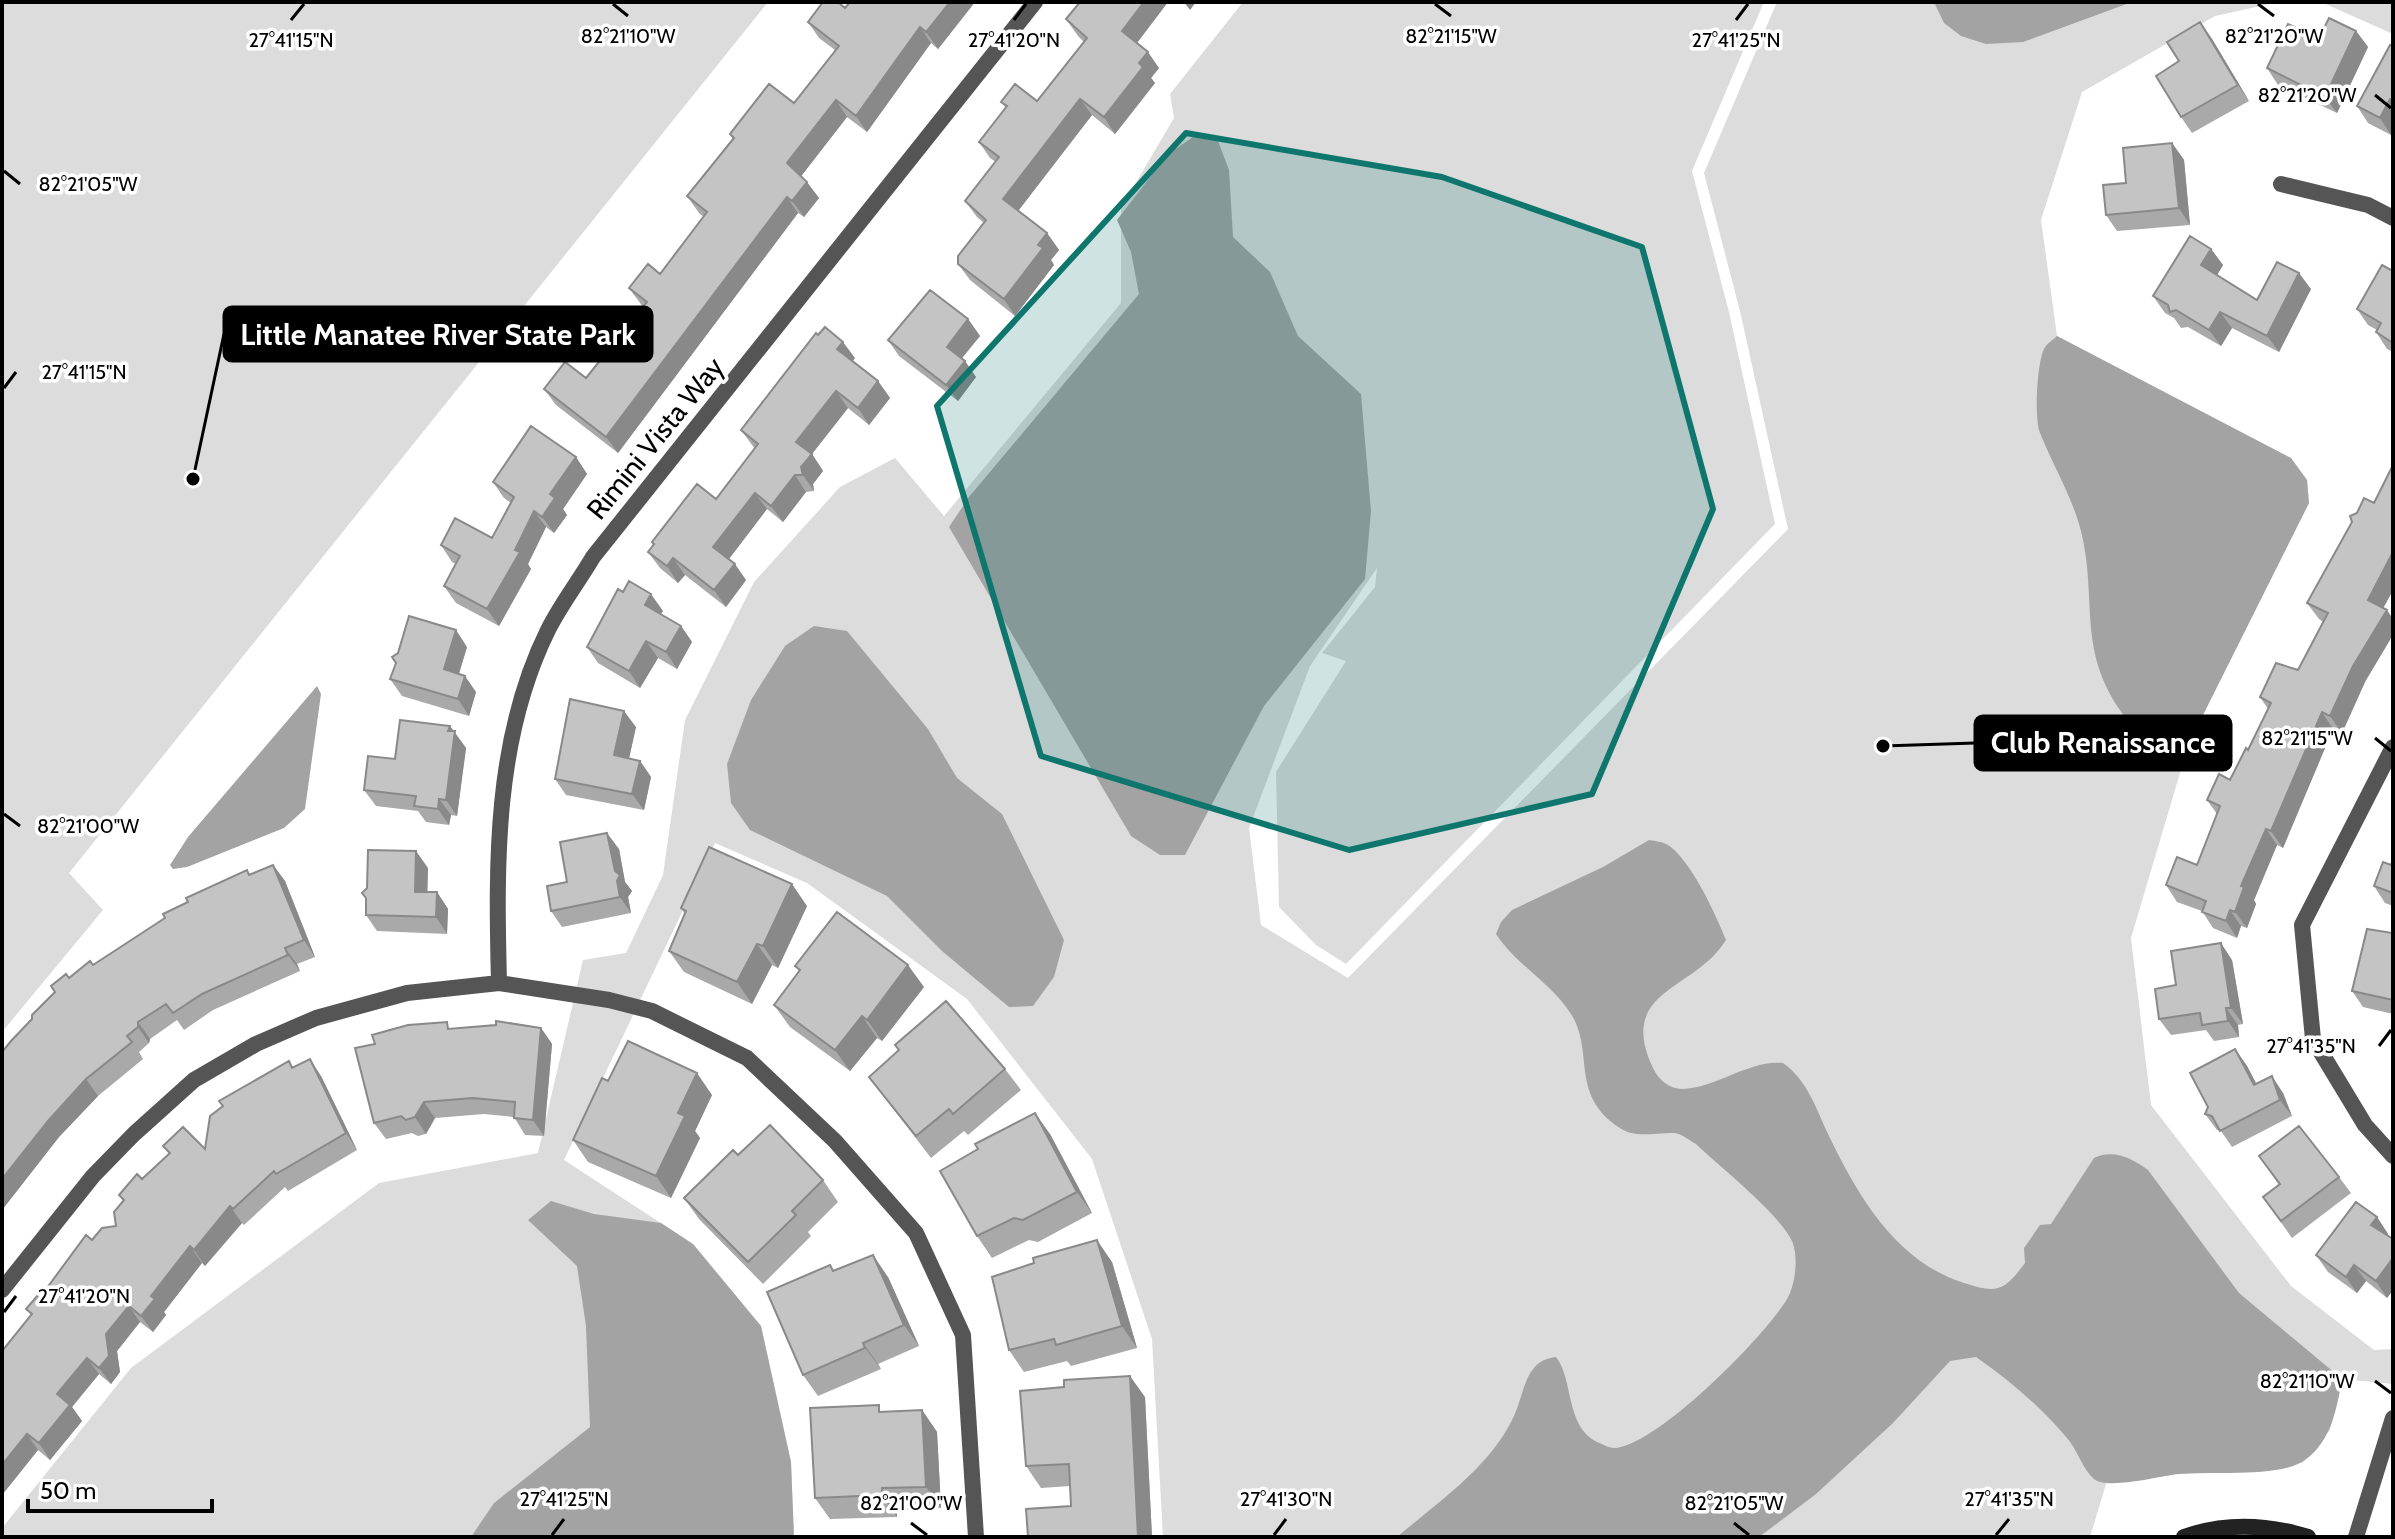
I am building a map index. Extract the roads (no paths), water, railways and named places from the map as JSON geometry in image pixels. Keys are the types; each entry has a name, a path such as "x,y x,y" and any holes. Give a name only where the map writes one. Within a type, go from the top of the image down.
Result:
{"street":[{"name":"Rimini Vista Way","path":"499,983 497,904 502,784 523,695 548,629 593,557 1035,2"},
{"path":"2281,184 2368,205 2393,218"},
{"path":"2393,747 2302,925 2313,1039 2365,1125 2393,1156"},
{"path":"2,1290 93,1176 194,1080 256,1044 316,1018 407,993 499,983 609,1000 652,1011 747,1058 835,1141 916,1233 963,1335 976,1537"},
{"path":"2356,1537 2393,1418"},
{"path":"2184,1537 2204,1530 2243,1525 2308,1537"}],"place":[{"name":"Little Manatee River State Park","path":"193,479"},
{"name":"Club Renaissance","path":"1883,746"}]}
